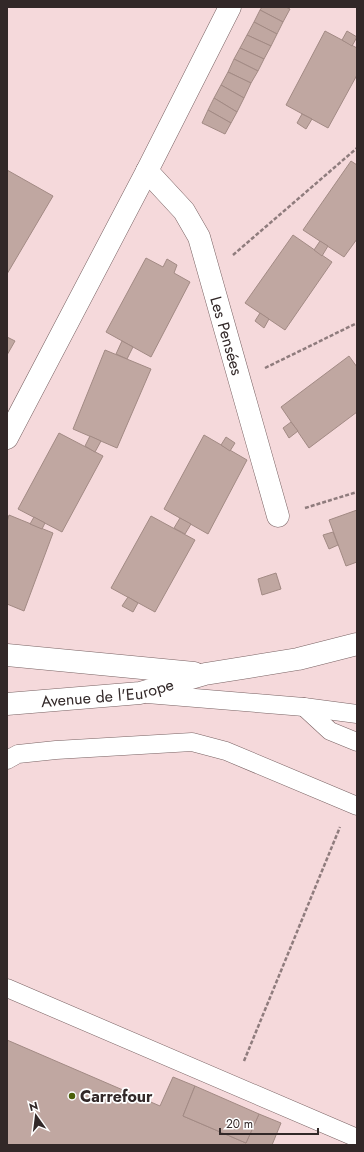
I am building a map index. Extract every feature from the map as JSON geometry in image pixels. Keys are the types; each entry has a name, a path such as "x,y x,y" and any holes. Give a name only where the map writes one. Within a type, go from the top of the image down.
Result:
{"street":[{"path":"7,438 147,171 230,7"},
{"name":"Les Pensées","path":"147,171 184,211 199,237 278,516"},
{"name":"Avenue de l'Europe","path":"7,704 140,693 205,674 298,659 357,644"},
{"name":"Avenue de l'Europe","path":"7,655 205,674"}],"lane":[{"path":"140,693 304,707 357,714"},
{"path":"304,707 330,731 357,742"},
{"path":"7,760 18,754 56,750 192,742 226,751 354,804"},
{"path":"7,988 357,1138"}],"path":[{"path":"210,276 357,148"},
{"path":"240,381 357,323"},
{"path":"278,516 357,492"},
{"path":"234,1085 354,804"}],"building":[{"path":"262,7 286,7 290,9 283,22 260,10"},
{"path":"260,10 283,22 277,34 254,22"},
{"path":"254,22 277,34 271,46 247,35"},
{"path":"325,31 357,48 357,75 328,128 286,105"},
{"path":"347,31 357,37 352,46 342,40"},
{"path":"247,35 271,46 264,59 240,48"},
{"path":"240,48 264,59 258,71 234,59"},
{"path":"234,59 258,71 251,83 228,72"},
{"path":"228,72 251,83 244,98 221,85"},
{"path":"221,85 244,98 237,112 214,98"},
{"path":"214,98 237,112 231,123 208,110"},
{"path":"208,110 231,123 225,134 202,123"},
{"path":"302,114 312,119 306,129 297,123"},
{"path":"351,161 357,165 357,239 344,257 303,230"},
{"path":"7,170 53,196 7,274"},
{"path":"293,235 332,262 285,330 245,303"},
{"path":"320,241 328,246 322,256 314,250"},
{"path":"146,258 163,267 167,259 177,265 174,273 190,282 151,357 106,332"},
{"path":"260,313 269,319 264,328 255,321"},
{"path":"7,337 15,341 7,355"},
{"path":"122,341 133,347 127,359 116,354"},
{"path":"105,350 151,369 117,448 73,429"},
{"path":"349,356 357,367 357,412 309,448 281,407"},
{"path":"291,422 298,431 289,438 283,428"},
{"path":"59,433 103,456 62,532 18,509"},
{"path":"204,435 247,460 208,534 164,509"},
{"path":"90,436 101,441 95,452 85,446"},
{"path":"226,437 235,443 230,451 221,445"},
{"path":"357,510 357,562 346,566 329,520"},
{"path":"9,515 53,533 24,611 7,604 7,522"},
{"path":"151,516 195,540 155,612 111,588"},
{"path":"34,517 45,523 42,529 30,524"},
{"path":"180,518 191,524 185,534 174,528"},
{"path":"333,532 338,545 329,549 323,535"},
{"path":"276,573 281,589 262,595 258,579"},
{"path":"128,597 138,603 133,612 122,606"},
{"name":"Carrefour","path":"7,1040 160,1106 173,1077 195,1086 183,1116 246,1143 259,1114 281,1123 272,1145 7,1145"},
{"path":"195,1086 259,1114 246,1143 183,1116"}],"place":[{"name":"Carrefour","path":"72,1096"}]}
